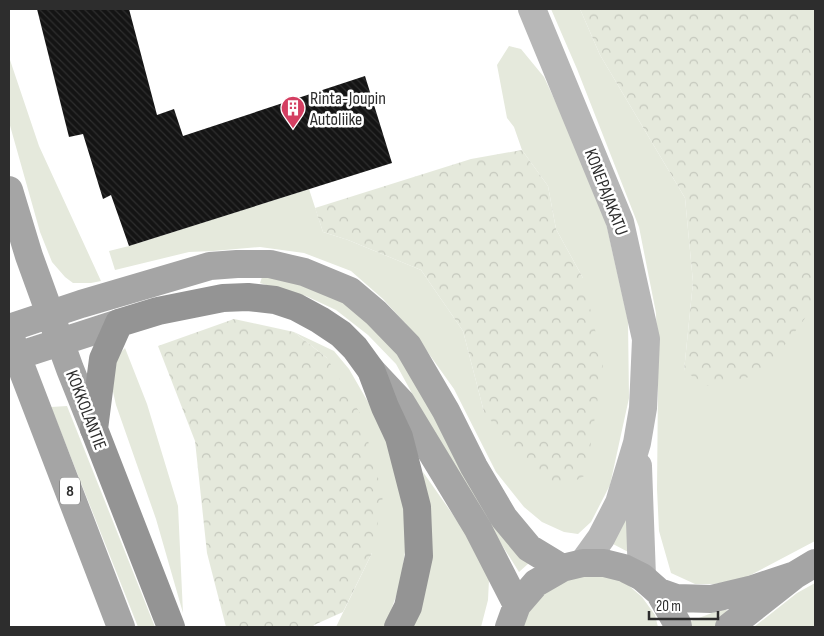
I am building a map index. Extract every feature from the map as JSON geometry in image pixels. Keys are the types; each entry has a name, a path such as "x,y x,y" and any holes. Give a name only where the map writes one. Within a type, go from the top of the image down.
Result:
{"highway":[{"path":"94,429 103,359 120,323 158,311 223,298 248,297 275,300 296,307 320,320 341,334 355,348 370,370 399,437 417,508 419,556 408,606 398,627"},
{"name":"KOKKOLANTIE","path":"94,429 171,627"}],"main road":[{"name":"KOKKOLANTIE","path":"9,190 29,256 94,429"},
{"path":"9,328 90,301 210,266 270,264 304,272 350,291 376,313 408,346 446,410 474,467 504,518 529,548 572,566"},
{"path":"13,344 61,342 120,323"},
{"name":"8","path":"13,344 121,627"},
{"path":"370,370 401,402 478,529 513,616"},
{"path":"513,616 536,583 572,566 604,563 624,568 676,598 711,598 753,588 805,569"},
{"path":"729,627 805,569"},
{"path":"650,584 678,627"}],"street":[{"name":"KONEPAJAKATU","path":"532,9 620,222 646,339 643,408 638,442 620,504 601,538 572,566"},
{"name":"KONEPAJAKATU","path":"638,442 650,584"}],"green space":[{"path":"551,9 580,9 600,55 685,198 693,282 684,371 815,305 815,541 743,579 714,584 695,584 671,573 659,531 656,313 639,227 577,69"},
{"path":"580,9 815,9 815,305 763,374 708,386 684,371 693,282 685,198 600,55"},
{"path":"509,46 521,49 544,77 581,157 604,214 628,321 629,398 610,485 591,522 578,534 564,532 542,522 524,507 496,472 454,389 414,333 383,299 351,271 304,253 260,247 189,252 115,270 109,251 309,189 323,232 348,240 421,270 463,331 484,412 583,278 556,229 548,186 522,150 514,127 507,118 497,65"},
{"path":"9,57 39,146 101,281 73,283 52,262 40,232 9,122"},
{"path":"522,150 548,186 556,229 583,278 603,364 586,475 562,488 522,459 484,412 463,331 421,270 348,240 323,232 315,208 471,159"},
{"path":"263,274 321,287 356,308 401,354 529,563 519,572 450,463 396,364 368,335 336,310 306,296 260,283"},
{"path":"234,319 294,332 327,358 361,415 383,496 372,553 343,612 313,627 226,627 207,553 195,441 158,346"},
{"path":"294,332 334,351 349,369 383,428 403,487 406,545 400,585 385,627 336,627 372,553 327,358"},
{"path":"125,348 147,404 178,506 183,613 156,519 116,405 110,378 120,353"},
{"path":"67,406 155,627 138,627 51,407"},
{"path":"423,472 479,552 489,580 488,600 481,627 412,627 432,551"},
{"path":"626,507 632,554 613,544"},
{"path":"569,576 609,576 627,584 642,597 655,615 658,627 519,627 531,602"},
{"path":"815,583 815,627 754,627 797,593"},
{"path":"725,608 730,615 714,627 689,627 687,620 691,621"}],"building":[{"name":"Rinta-Joupin Autoliike","path":"37,9 129,9 157,115 174,109 183,136 365,76 392,163 129,246 111,195 103,199 83,134 69,137"}],"place":[{"name":"Rinta-Joupin Autoliike","path":"293,129"}]}
